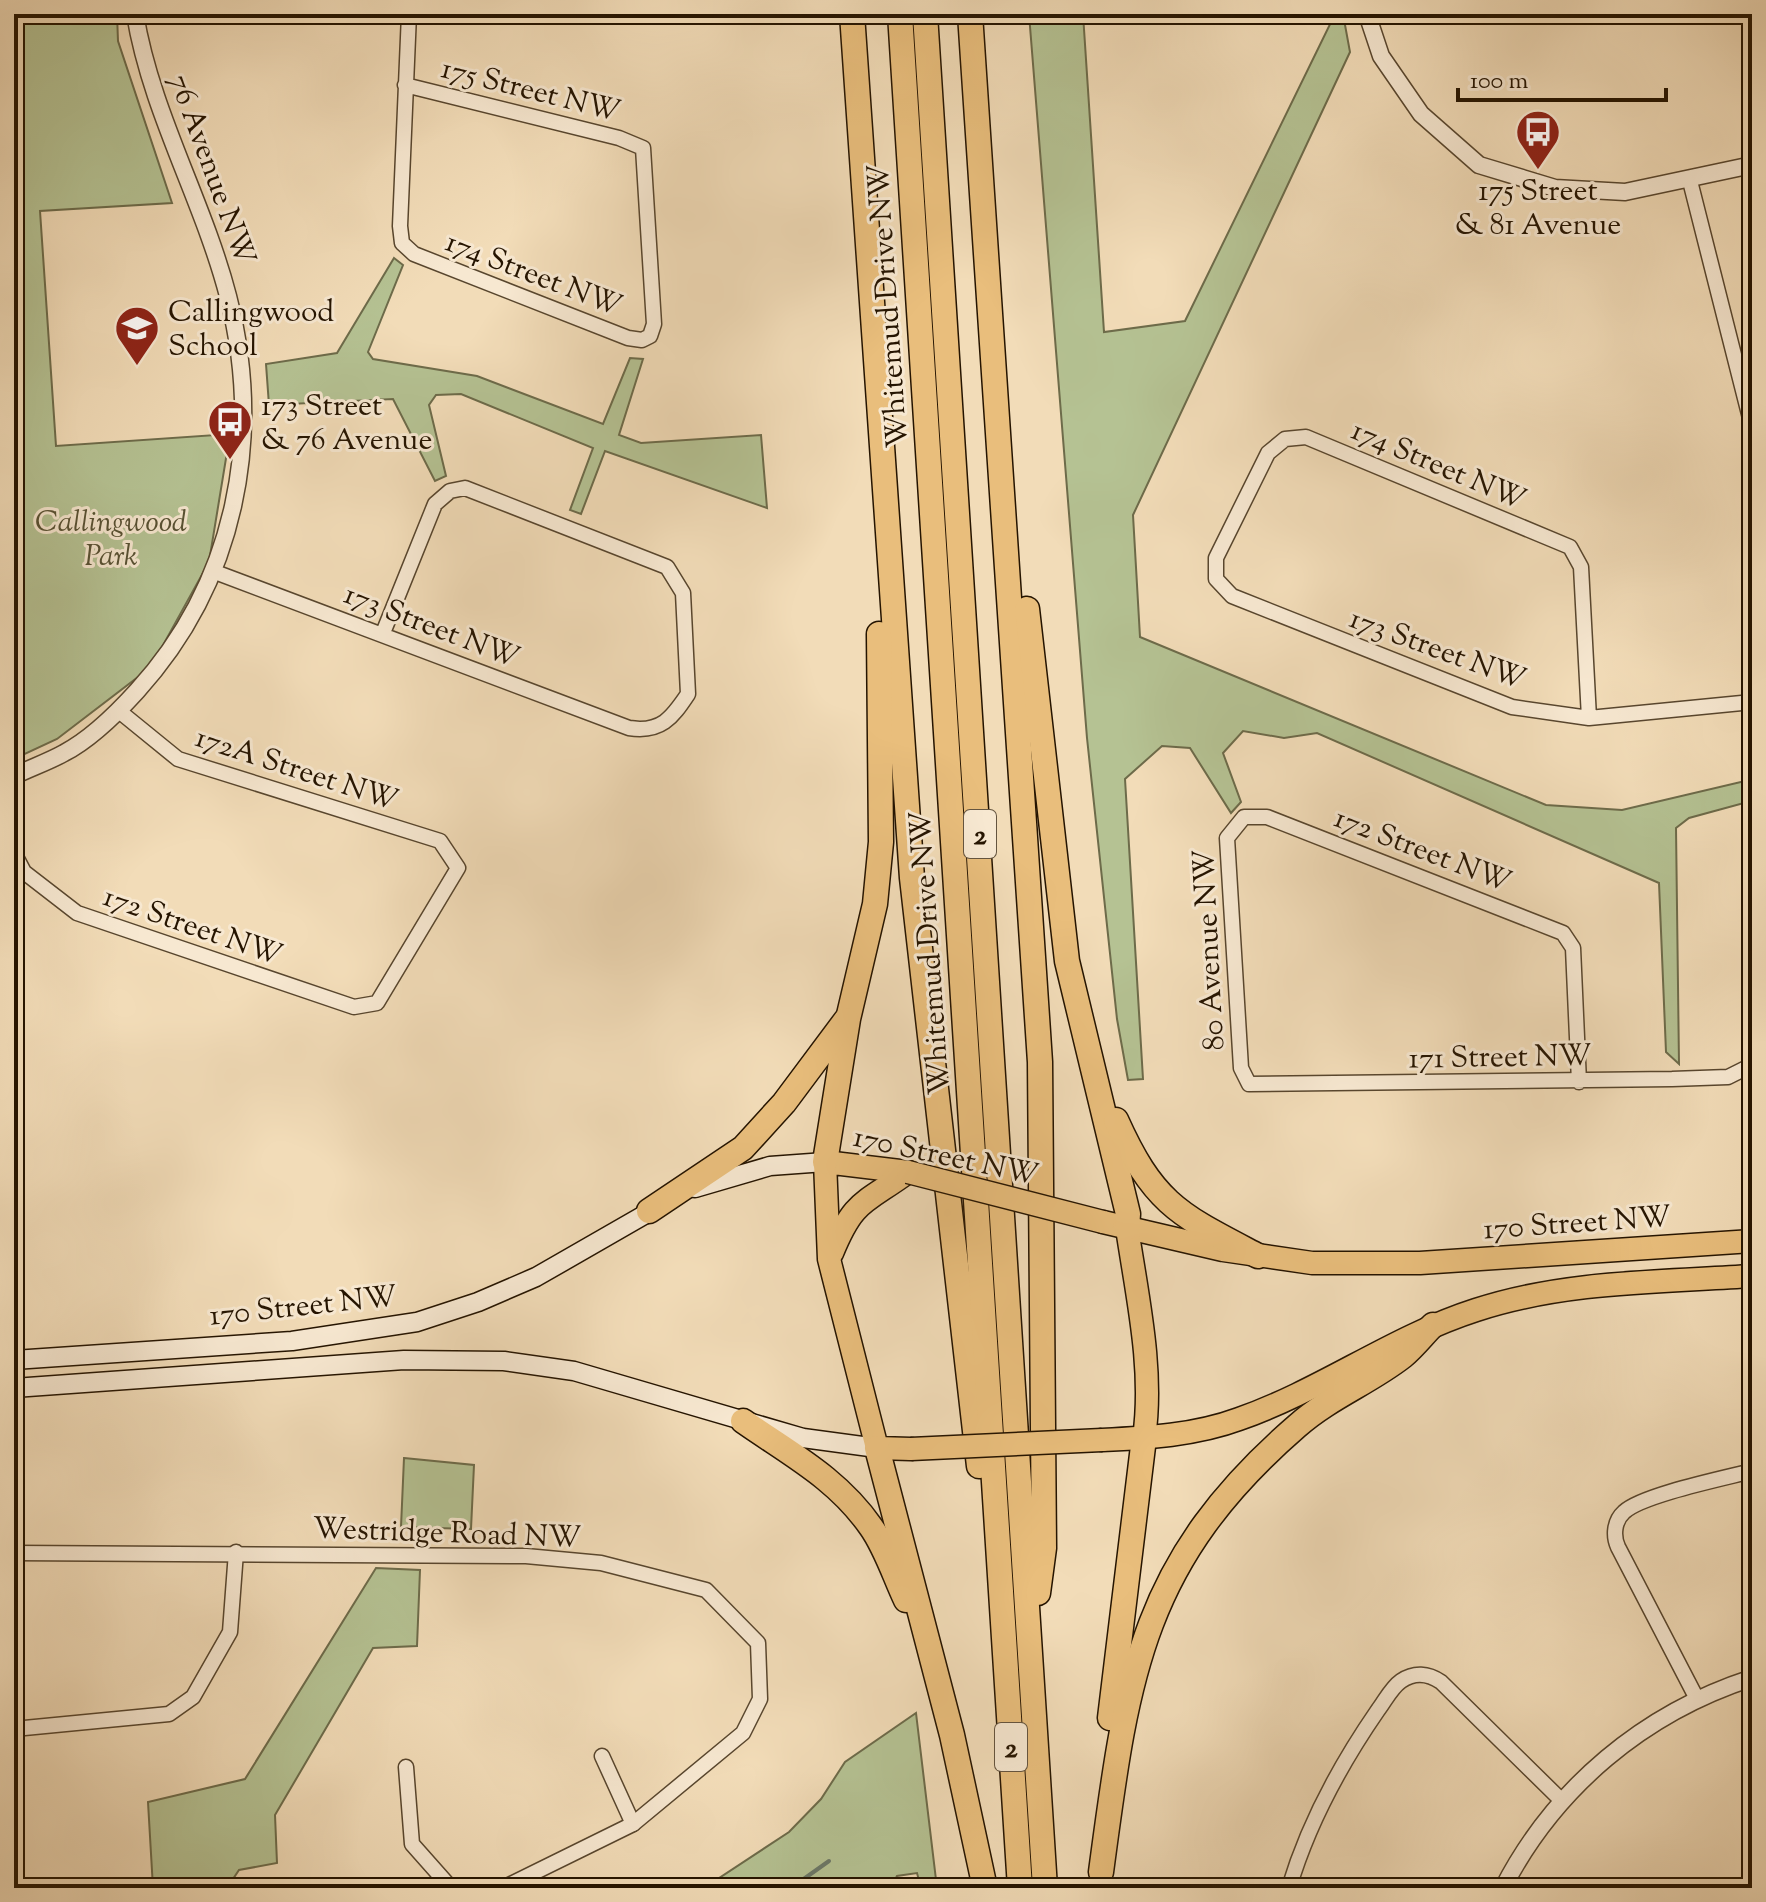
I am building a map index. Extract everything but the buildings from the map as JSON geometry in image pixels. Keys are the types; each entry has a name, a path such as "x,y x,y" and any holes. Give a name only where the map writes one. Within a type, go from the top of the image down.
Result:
{"highway":[{"path":"849,14 912,878 983,1502 1003,1605"},
{"name":"Whitemud Drive NW","path":"900,14 1020,1888"},
{"name":"Whitemud Drive NW","path":"925,14 1045,1888"},
{"path":"970,14 1006,509 1042,1129 1044,1548 1031,1655"},
{"path":"977,14 979,145"},
{"path":"825,1162 848,1019 875,904 881,842 881,471"},
{"path":"1006,509 1027,604 1067,961 1128,1214 1127,1228"},
{"path":"649,1211 743,1148 784,1103 848,1019"},
{"path":"1092,1058 1124,1137 1157,1193 1191,1222 1258,1256"},
{"path":"1101,1880 1126,1701 1147,1626 1177,1564 1205,1519 1255,1463 1334,1397 1403,1356 1433,1325"},
{"path":"743,1421 818,1469 847,1496 873,1529 905,1600 926,1632"},
{"path":"1101,1880 1106,1756 1144,1438"},
{"path":"877,1448 956,1750 985,1888"}],"main road":[{"name":"170 Street NW","path":"14,1360 292,1341 417,1322 478,1302 536,1277 649,1211 728,1175 770,1166 825,1162 908,1172 1127,1228 1258,1256 1312,1263 1420,1263 1752,1241"},
{"path":"825,1162 829,1259 877,1448"},
{"path":"829,1259 846,1218 860,1203 908,1172"},
{"path":"1127,1228 1142,1331 1146,1395 1144,1438"},
{"name":"170 Street NW","path":"14,1388 404,1360 504,1361 574,1371 803,1438 877,1448 1144,1438 1221,1425 1266,1410 1433,1325 1517,1298 1564,1290 1752,1276"}],"street":[{"name":"76 Avenue NW","path":"14,776 66,752 119,711 169,655 215,572 243,460 244,378 228,295 151,80 135,14"},
{"path":"405,85 409,14"},
{"path":"1367,14 1381,56 1421,114 1479,165 1555,188 1625,192 1690,181 1752,165"},
{"name":"175 Street NW","path":"405,85 619,138 643,148 654,324 650,336"},
{"name":"174 Street NW","path":"405,85 402,243 414,254 628,338 642,340 650,336"},
{"path":"1690,181 1752,426"},
{"name":"174 Street NW","path":"1216,579 1216,558 1268,453 1285,439 1306,437 1570,547 1581,567 1589,718"},
{"name":"173 Street NW","path":"215,572 629,728 645,731 664,725 688,694 683,593 667,567 473,490 456,489 443,494 430,514 383,633"},
{"name":"173 Street NW","path":"1216,579 1232,596 1512,707 1589,718 1752,702"},
{"name":"172A Street NW","path":"119,711 178,759 440,841 458,868 377,1003"},
{"name":"172 Street NW","path":"1244,817 1267,817 1563,933 1573,948 1579,1082"},
{"name":"80 Avenue NW","path":"1244,817 1227,838 1241,1068 1249,1084"},
{"name":"172 Street NW","path":"14,853 24,872 77,913 354,1007 377,1003"},
{"name":"171 Street NW","path":"1249,1084 1579,1082 1728,1077 1751,1067"},
{"path":"1697,1699 1618,1547 1616,1526 1625,1511 1643,1502 1752,1471"},
{"path":"14,1729 169,1714 193,1697 230,1632 236,1552"},
{"name":"Westridge Road NW","path":"14,1553 526,1556 601,1563 706,1590 758,1643 760,1699 743,1733 633,1824 503,1888"},
{"path":"1289,1888 1308,1834 1346,1759 1396,1684 1420,1674 1436,1678 1561,1800"},
{"path":"1503,1888 1522,1853 1561,1800 1632,1736 1697,1699 1752,1678"},
{"path":"602,1756 633,1824"},
{"path":"406,1767 412,1844 451,1888"}],"green space":[{"name":"Callingwood Park","path":"14,14 117,14 118,41 172,203 40,211 56,446 230,434 209,562 151,667 57,739 14,759"},
{"path":"1029,14 1083,14 1104,332 1185,321 1335,14 1343,14 1350,52 1133,515 1140,637 1546,805 1622,810 1745,781 1744,803 1689,818 1676,828 1679,1064 1666,1052 1659,883 1317,733 1284,738 1243,731 1223,753 1241,802 1231,813 1190,748 1162,746 1125,779 1143,1079 1128,1080 1117,1019 1087,738"},
{"path":"394,258 403,265 368,352 373,359 477,376 603,424 630,358 643,359 619,435 641,443 761,435 767,508 605,451 581,514 570,510 593,448 461,394 436,395 429,405 446,476 435,481 393,399 269,405 266,364 337,353"},
{"path":"404,1458 474,1465 471,1529 401,1527"},
{"path":"376,1568 420,1570 417,1646 373,1648 275,1815 277,1863 239,1870 227,1888 153,1888 148,1802 245,1779"},
{"path":"916,1713 937,1888 921,1888 917,1873 897,1876 891,1888 704,1888 789,1832 821,1799 845,1762"}],"waterway":[{"path":"791,1888 829,1861"}],"place":[{"name":"175 Street & 81 Avenue","path":"1538,171"},
{"name":"Callingwood School","path":"137,367"},
{"name":"173 Street & 76 Avenue","path":"230,461"}]}
